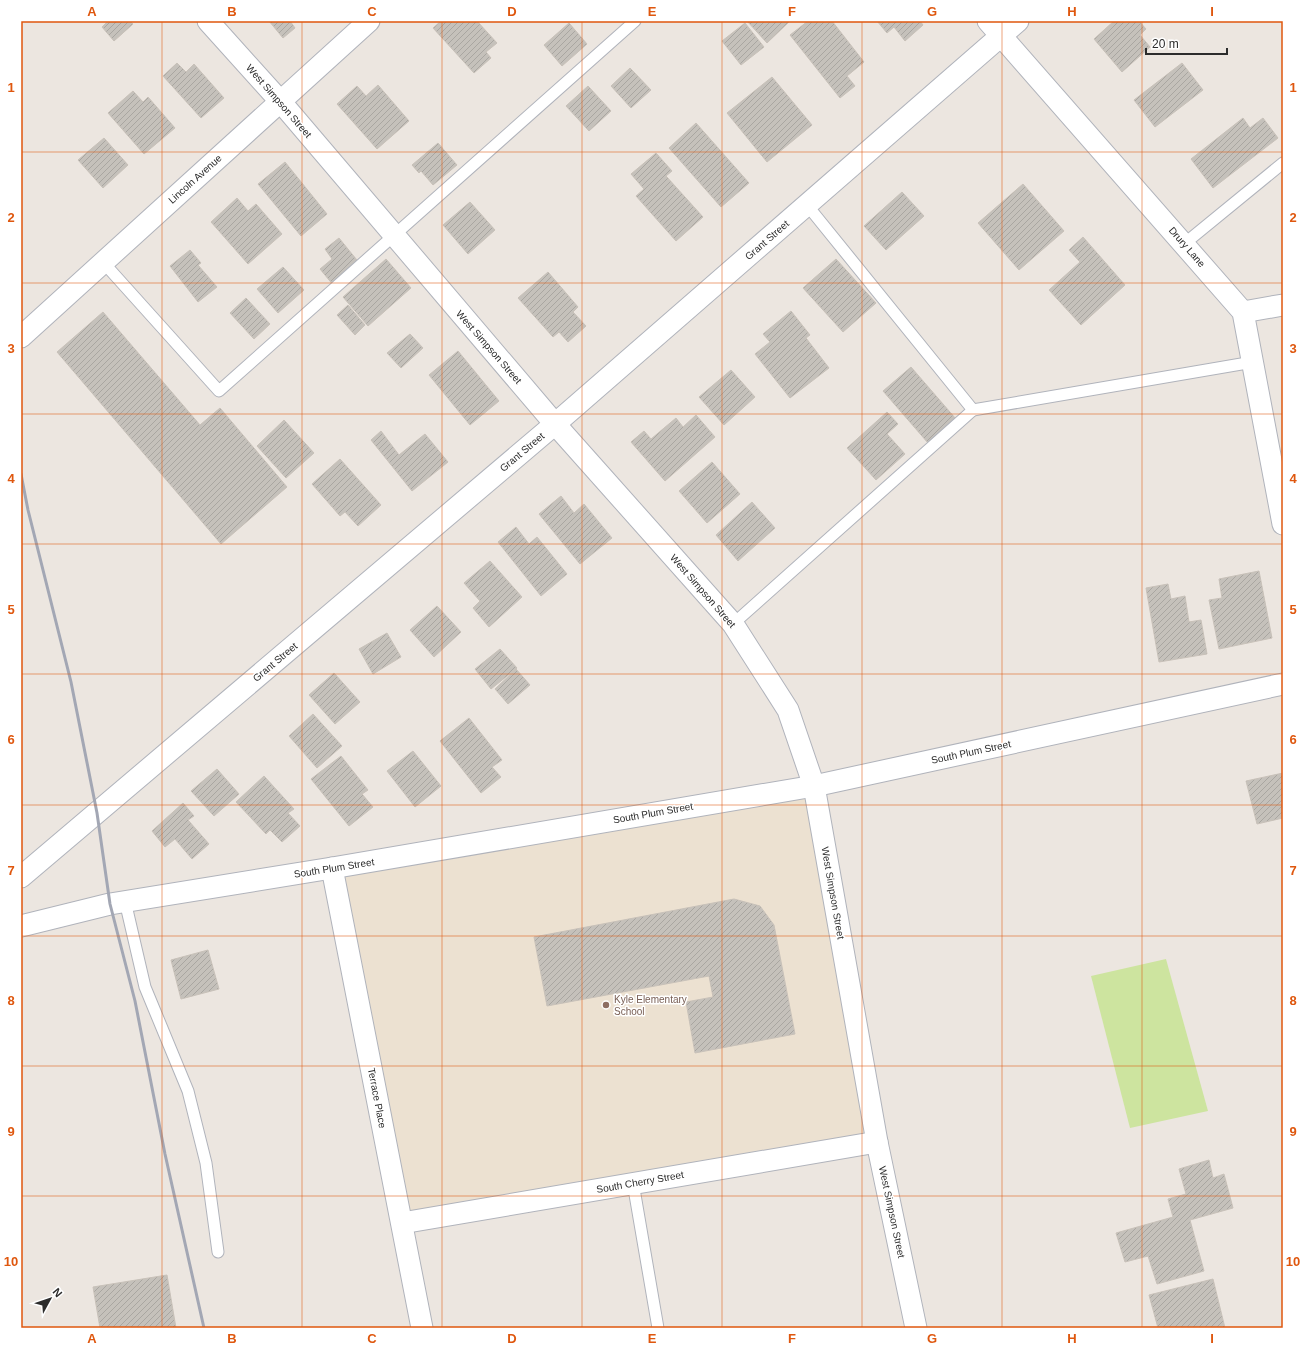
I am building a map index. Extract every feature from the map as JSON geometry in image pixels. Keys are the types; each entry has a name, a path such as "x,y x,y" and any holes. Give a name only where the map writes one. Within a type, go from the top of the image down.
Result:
{"street":[{"name":"West Simpson Street","path":"208,21 280,101 555,424 733,624 788,710 814,786 877,1142 916,1328"},
{"name":"Lincoln Avenue","path":"21,337 369,21"},
{"name":"Grant Street","path":"21,877 555,424 807,204 994,28 1018,21"},
{"name":"Drury Lane","path":"994,28 1243,312 1281,501 1283,524"},
{"path":"1243,312 1283,305"},
{"name":"South Plum Street","path":"21,926 125,902 814,786 1283,684"},
{"name":"Terrace Place","path":"332,868 422,1328"},
{"name":"South Cherry Street","path":"402,1223 877,1142"}],"lane":[{"path":"103,262 219,391 634,21"},
{"path":"1184,244 1283,163"},
{"path":"807,204 973,410"},
{"path":"733,624 973,410 1253,362"},
{"path":"125,902 145,987 188,1091 206,1163 218,1252"},
{"path":"633,1183 658,1328"}],"shaded area":[{"name":"Kyle Elementary School","path":"814,786 877,1142 402,1223 332,868"}],"green space":[{"path":"1166,959 1208,1111 1130,1128 1091,976"}],"building":[{"path":"108,21 130,21 133,24 114,41 102,27"},
{"path":"269,21 290,21 295,28 283,38"},
{"path":"441,21 461,21 462,23 464,21 477,21 497,43 486,52 491,58 474,73 433,28"},
{"path":"747,21 790,21 767,43"},
{"path":"808,21 832,21 864,62 847,76 855,86 840,98 790,35"},
{"path":"877,21 920,21 923,25 905,41 894,27 887,33"},
{"path":"1114,21 1139,21 1146,29 1140,35 1150,47 1122,72 1094,39"},
{"path":"569,23 587,44 562,66 544,45"},
{"path":"745,23 764,47 741,65 722,41"},
{"path":"177,63 186,72 194,64 224,98 201,118 163,76"},
{"path":"1182,63 1203,90 1155,127 1134,100"},
{"path":"630,68 651,90 631,108 611,86"},
{"path":"772,77 812,125 767,162 727,113"},
{"path":"378,85 409,121 377,149 337,104 357,86 366,96"},
{"path":"588,86 611,111 589,131 566,106"},
{"path":"133,91 143,102 148,97 175,128 144,154 108,113"},
{"path":"1243,118 1250,128 1263,118 1278,138 1213,188 1191,159"},
{"path":"696,123 749,183 721,207 669,148"},
{"path":"104,138 128,165 103,188 78,160"},
{"path":"438,143 457,165 433,185 421,171 419,173 412,165"},
{"path":"656,153 672,171 666,176 703,217 676,241 636,196 644,189 631,174"},
{"path":"285,162 327,214 301,236 258,184"},
{"path":"1023,184 1064,231 1019,270 978,223"},
{"path":"902,192 924,216 886,250 864,226"},
{"path":"237,198 248,211 256,204 282,234 248,264 211,222"},
{"path":"470,202 495,230 468,254 443,225"},
{"path":"1083,237 1125,285 1081,325 1049,290 1080,262 1069,250"},
{"path":"339,238 361,265 334,286 320,269 332,259 325,249"},
{"path":"190,250 201,263 198,265 217,287 198,302 170,266"},
{"path":"386,259 411,288 368,326 343,297"},
{"path":"836,259 876,303 843,332 803,288"},
{"path":"283,267 304,290 278,313 257,289"},
{"path":"548,272 578,307 573,312 586,326 568,342 559,332 553,337 518,298"},
{"path":"246,298 270,324 254,339 230,313"},
{"path":"348,305 365,325 355,335 337,315"},
{"path":"791,311 810,335 806,338 829,368 790,398 755,354 770,342 763,334"},
{"path":"103,312 200,425 220,408 287,487 221,544 57,352"},
{"path":"410,334 423,348 401,368 387,353"},
{"path":"458,351 499,401 470,425 429,375"},
{"path":"911,367 956,419 928,443 883,391"},
{"path":"731,370 755,397 724,425 699,397"},
{"path":"887,412 898,424 887,434 905,454 876,480 847,448"},
{"path":"696,415 715,437 665,481 631,442 644,431 651,439 676,418 683,427"},
{"path":"284,420 314,453 286,478 257,446"},
{"path":"381,431 399,455 425,434 448,462 412,491 371,440"},
{"path":"340,459 381,505 358,526 345,512 340,516 312,484"},
{"path":"712,462 740,494 707,523 679,491"},
{"path":"561,496 574,513 584,504 612,538 580,564 539,514"},
{"path":"752,502 775,528 738,561 716,535"},
{"path":"516,527 529,544 537,537 567,574 541,596 498,542"},
{"path":"490,561 522,597 489,627 473,608 480,601 464,583"},
{"path":"1259,571 1272,638 1219,649 1209,600 1222,598 1219,579"},
{"path":"1168,584 1171,599 1185,596 1189,622 1201,620 1207,654 1159,662 1146,588"},
{"path":"437,606 461,632 434,657 410,630"},
{"path":"387,633 401,657 373,674 359,649"},
{"path":"500,649 517,668 491,689 475,669"},
{"path":"516,669 530,685 508,704 495,689"},
{"path":"334,673 360,702 335,724 309,695"},
{"path":"313,714 342,746 317,768 289,736"},
{"path":"469,718 502,760 492,767 501,777 481,793 440,741"},
{"path":"413,751 441,786 415,807 387,771"},
{"path":"341,756 368,790 362,794 373,807 349,826 311,779"},
{"path":"217,769 239,794 214,816 191,791"},
{"path":"1283,773 1283,818 1257,824 1246,781"},
{"path":"264,776 294,809 288,813 300,826 282,842 270,830 266,834 236,802"},
{"path":"183,803 194,816 188,820 209,844 192,859 175,839 165,847 152,831"},
{"path":"734,899 760,906 774,925 795,1034 695,1053 686,1002 713,997 709,976 547,1006 534,937"},
{"path":"208,950 219,989 181,999 171,960"},
{"path":"1209,1160 1213,1178 1224,1174 1233,1208 1190,1220 1204,1271 1157,1284 1148,1256 1125,1262 1116,1233 1173,1217 1168,1199 1186,1194 1179,1169"},
{"path":"167,1275 176,1328 100,1328 93,1287"},
{"path":"1213,1279 1225,1328 1158,1328 1149,1295"}],"railway":[{"path":"21,474 28,510 71,682 97,813 110,904 135,1001 165,1154 204,1328"}],"place":[{"name":"Kyle Elementary School","path":"606,1005"}]}
